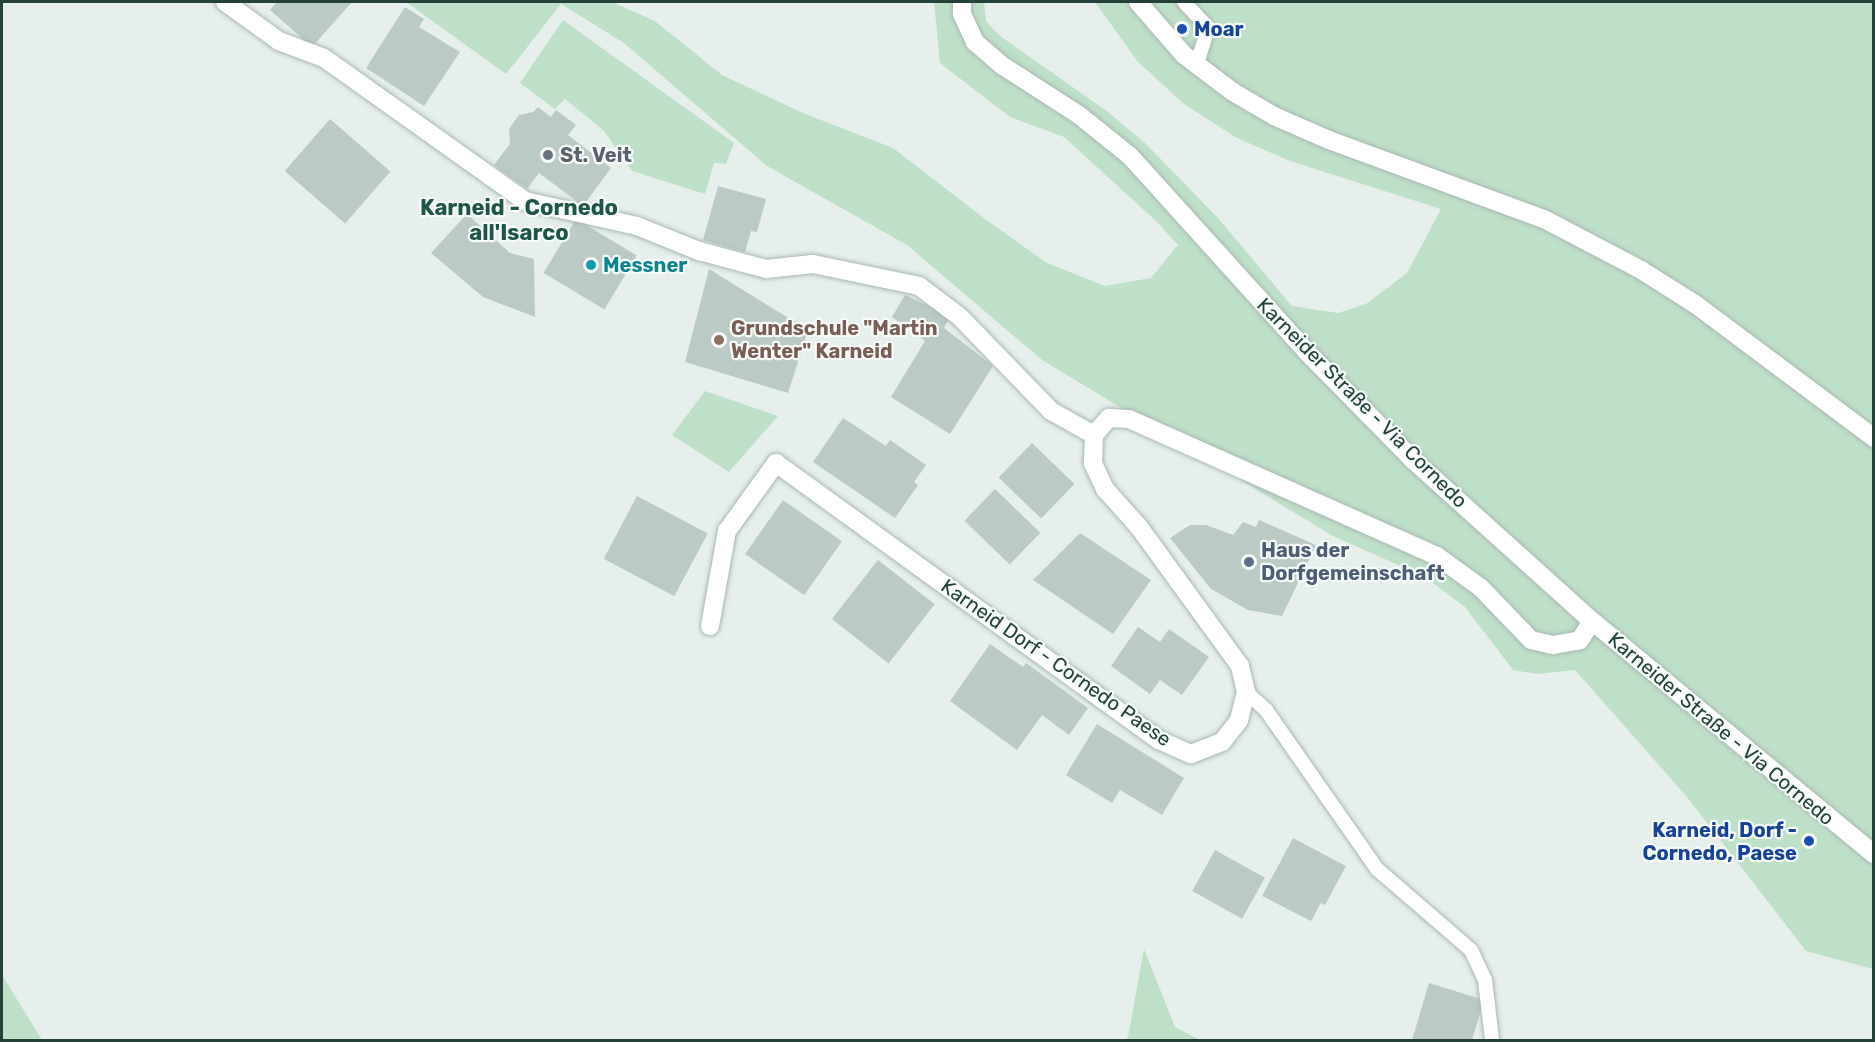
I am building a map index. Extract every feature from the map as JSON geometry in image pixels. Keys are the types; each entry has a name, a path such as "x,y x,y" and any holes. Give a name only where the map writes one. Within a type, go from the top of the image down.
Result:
{"street":[{"path":"225,2 279,41 324,58 525,201 637,226 699,251 766,269 813,264 919,286 960,317 1051,411 1094,435"},
{"name":"Karneider Straße - Via Cornedo","path":"962,2 962,14 975,42 1003,66 1079,115 1130,156 1307,352 1412,459 1592,621 1874,854"},
{"path":"1138,2 1184,55 1233,92 1274,116 1391,165 1544,219 1641,270 1695,304 1874,438"},
{"path":"1246,692 1240,666 1139,527 1105,489 1093,463 1094,435 1109,418 1129,419 1437,556 1481,588 1531,640 1554,645 1580,640 1592,621"},
{"name":"Karneid Dorf - Cornedo Paese","path":"710,626 728,531 776,463 1159,740 1191,754 1222,742 1239,720 1246,692"}],"lane":[{"path":"1184,2 1208,28 1197,65"},
{"path":"1246,692 1266,710 1377,869 1472,950 1485,980 1492,1041"}],"green space":[{"path":"406,2 612,2 655,21 722,75 803,113 893,148 985,219 1047,263 1105,286 1151,278 1178,245 1157,222 1064,137 1010,117 940,63 934,2 984,2 986,21 1000,36 1108,112 1146,144 1217,217 1292,306 1338,313 1366,304 1407,273 1441,209 1290,161 1237,138 1184,104 1138,62 1095,2 1873,2 1873,969 1806,951 1687,797 1575,670 1537,674 1513,670 1465,607 1425,577 1333,536 1042,360 907,245 767,166 624,43 561,4 506,74"},
{"path":"563,20 734,143 726,164 714,163 705,194 632,171 604,131 565,99 555,109 520,83"},
{"path":"705,391 778,416 729,472 672,435"},
{"path":"1144,949 1175,1027 1200,1040 1125,1040 1128,1037"},
{"path":"2,975 42,1040 2,1040"}],"building":[{"path":"277,2 352,2 312,47 270,10"},
{"path":"405,7 424,19 419,27 460,52 424,106 366,68"},
{"name":"St. Veit","path":"538,107 551,117 556,110 576,125 568,135 611,168 583,206 539,173 527,189 494,165 510,144 509,129 519,115 533,112"},
{"path":"330,119 390,171 345,224 285,171"},
{"path":"718,186 766,199 757,232 751,231 745,252 703,240"},
{"path":"467,214 510,253 534,259 535,317 483,297 431,253"},
{"name":"Messner","path":"576,219 637,256 604,310 544,273"},
{"path":"709,269 808,330 788,393 685,362"},
{"path":"905,295 950,316 944,328 993,366 950,434 891,397 925,341 892,317"},
{"path":"843,418 886,446 890,440 926,465 914,482 918,485 895,518 813,462"},
{"path":"1032,443 1074,484 1041,519 999,478"},
{"path":"995,489 1040,533 1010,564 964,521"},
{"path":"637,496 708,534 674,596 604,559"},
{"path":"783,500 842,541 804,595 745,554"},
{"name":"Haus der Dorfgemeinschaft","path":"1259,520 1316,545 1282,616 1248,610 1211,589 1170,538 1190,525 1206,525 1233,535 1243,522 1256,527"},
{"path":"1080,533 1151,580 1113,634 1033,580"},
{"path":"878,560 935,604 889,663 832,619"},
{"path":"1138,627 1160,642 1169,629 1209,657 1182,695 1160,680 1150,694 1111,666"},
{"path":"990,644 1023,667 1026,663 1088,708 1069,735 1042,715 1017,750 950,701"},
{"path":"1097,724 1184,778 1162,815 1120,790 1112,803 1066,775"},
{"path":"1293,838 1346,866 1325,905 1321,903 1311,921 1262,896"},
{"path":"1215,850 1265,878 1242,919 1192,891"},
{"path":"1429,983 1484,1000 1472,1040 1412,1040"}],"place":[{"name":"Moar","path":"1182,29"},
{"name":"St. Veit","path":"548,155"},
{"name":"Messner","path":"591,265"},
{"name":"Grundschule \"Martin Wenter\" Karneid","path":"719,340"},
{"name":"Haus der Dorfgemeinschaft","path":"1249,562"},
{"name":"Karneid, Dorf - Cornedo, Paese","path":"1809,841"}],"district":[{"name":"Karneid - Cornedo all'Isarco","path":"519,220"}]}
